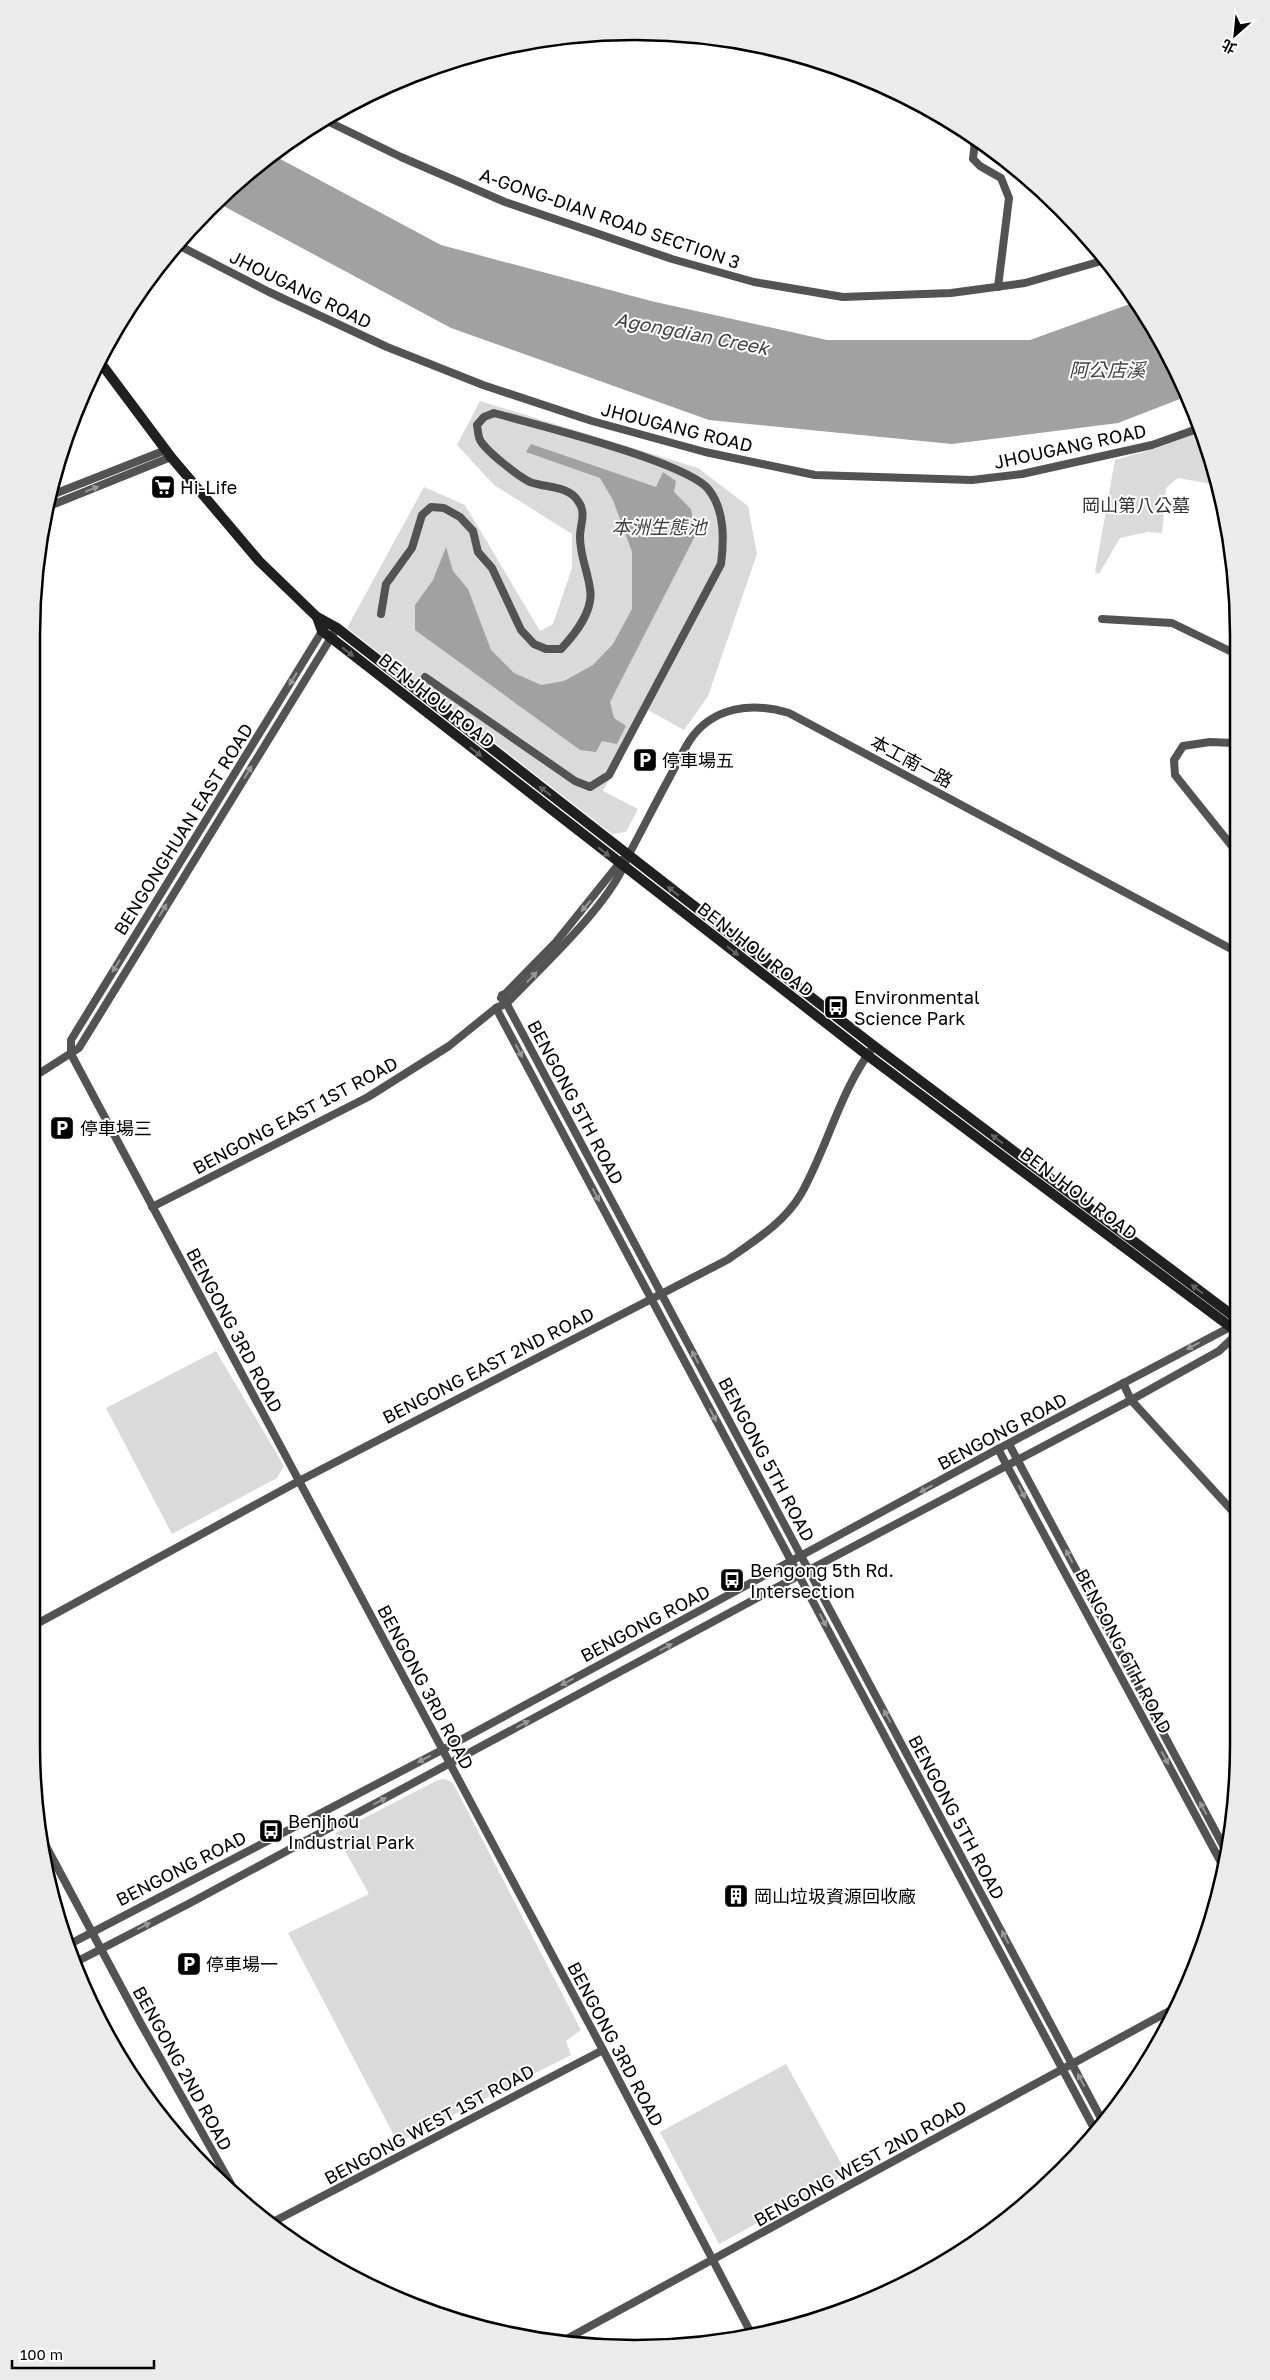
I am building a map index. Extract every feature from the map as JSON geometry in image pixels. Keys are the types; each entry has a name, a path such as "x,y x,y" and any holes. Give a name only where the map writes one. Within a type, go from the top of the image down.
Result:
{"main road":[{"path":"104,367 169,453 259,561 316,616 326,630"},
{"name":"BENJHOU ROAD","path":"326,630 337,628 1230,1323"},
{"name":"BENJHOU ROAD","path":"326,630 621,865 867,1055 1230,1323"}],"street":[{"name":"A-GONG-DIAN ROAD SECTION 3","path":"332,123 401,157 505,202 672,259 754,282 843,297 951,293 1025,283 1098,262"},
{"path":"974,146 973,158 980,166 1001,178 1009,198 998,287"},
{"name":"JHOUGANG ROAD","path":"184,248 270,292 387,347 483,386 592,421 686,447 815,474 972,480 1022,474 1152,445 1193,430"},
{"path":"381,614 386,584 412,548 422,515 431,507 444,508 460,517 474,532 478,552 492,568 521,630 534,644 546,649 561,649 572,637 589,608 591,591 583,562 580,536 584,514 578,500 564,490 529,481 505,465 480,440 477,426 484,417 494,413 614,447 694,478 709,490 719,511 724,540 721,564 609,775 602,781 590,787 575,781 425,677"},
{"path":"57,493 169,453"},
{"path":"55,504 169,453"},
{"path":"1102,619 1172,623 1230,651"},
{"name":"BENGONGHUAN EAST ROAD","path":"71,1054 71,1040 326,630"},
{"name":"本工南一路","path":"628,856 691,739 707,723 723,712 742,708 770,707 790,713 1230,948"},
{"path":"1230,743 1210,742 1183,746 1174,760 1175,775 1230,845"},
{"name":"BENGONG EAST 1ST ROAD","path":"496,1008 502,995 556,942 628,856"},
{"name":"BENGONG EAST 1ST ROAD","path":"152,1207 368,1097 449,1046 496,1008 507,1003 561,947 598,904 621,865"},
{"name":"BENGONG 5TH ROAD","path":"502,995 1100,2116"},
{"name":"BENGONG 5TH ROAD","path":"496,1008 1092,2125"},
{"name":"BENGONG EAST 2ND ROAD","path":"40,1622 299,1481 661,1292 727,1260 778,1223 800,1195 856,1071 874,1046"},
{"path":"40,1071 46,1066 71,1054"},
{"name":"BENGONG 3RD ROAD","path":"71,1054 603,2050 711,2261 749,2329"},
{"name":"BENGONG ROAD","path":"74,1942 442,1750 998,1449 1230,1330"},
{"name":"BENGONG ROAD","path":"80,1959 192,1902 799,1575 1131,1400 1219,1351 1230,1334"},
{"path":"1123,1383 1131,1400 1230,1508"},
{"name":"BENGONG 6TH ROAD","path":"1009,1444 1222,1843"},
{"name":"BENGONG 6TH ROAD","path":"998,1449 1219,1859"},
{"path":"50,1852 93,1931"},
{"name":"BENGONG 2ND ROAD","path":"93,1931 100,1948 228,2179"},
{"name":"BENGONG WEST 2ND ROAD","path":"570,2336 1166,2013"},
{"name":"BENGONG WEST 1ST ROAD","path":"277,2220 603,2050"}],"green space":[{"path":"480,401 698,468 748,506 757,554 708,696 684,730 648,710 603,791 638,809 626,832 612,834 347,628 424,487 465,505 540,631 553,624 572,568 572,534 494,485 457,445"},
{"name":"岡山第八公墓","path":"1194,434 1211,484 1178,478 1166,488 1162,533 1148,532 1120,538 1099,574 1095,572 1115,460 1157,448"},
{"path":"216,1351 284,1466 277,1478 172,1534 106,1408"},
{"path":"445,1779 453,1783 581,2030 566,2041 571,2055 398,2143 288,1933 369,1894 335,1833 438,1780"},
{"path":"786,2064 847,2174 719,2244 660,2132"}],"water":[{"name":"阿公店溪","path":"279,158 441,245 651,301 827,340 1030,340 1130,304 1169,372 1181,399 1118,423 952,444 709,420 451,328 223,206"},
{"name":"本洲生態池","path":"531,444 656,487 663,472 676,481 674,492 691,509 695,536 610,702 614,718 626,726 617,744 602,741 596,752 580,750 415,630 415,605 433,580 446,547 453,571 468,589 491,650 514,673 541,685 564,681 593,665 613,644 632,609 632,552 613,500 600,478 526,452"}],"place":[{"name":"Hi-Life","path":"163,487"},
{"name":"停車場五","path":"645,760"},
{"name":"Environmental Science Park","path":"836,1007"},
{"name":"停車場三","path":"62,1128"},
{"name":"Bengong 5th Rd. Intersection","path":"732,1580"},
{"name":"Benjhou Industrial Park","path":"271,1831"},
{"name":"岡山垃圾資源回收廠","path":"736,1896"},
{"name":"停車場一","path":"189,1964"}],"water label":[{"name":"Agongdian Creek","path":"692,333"}]}
